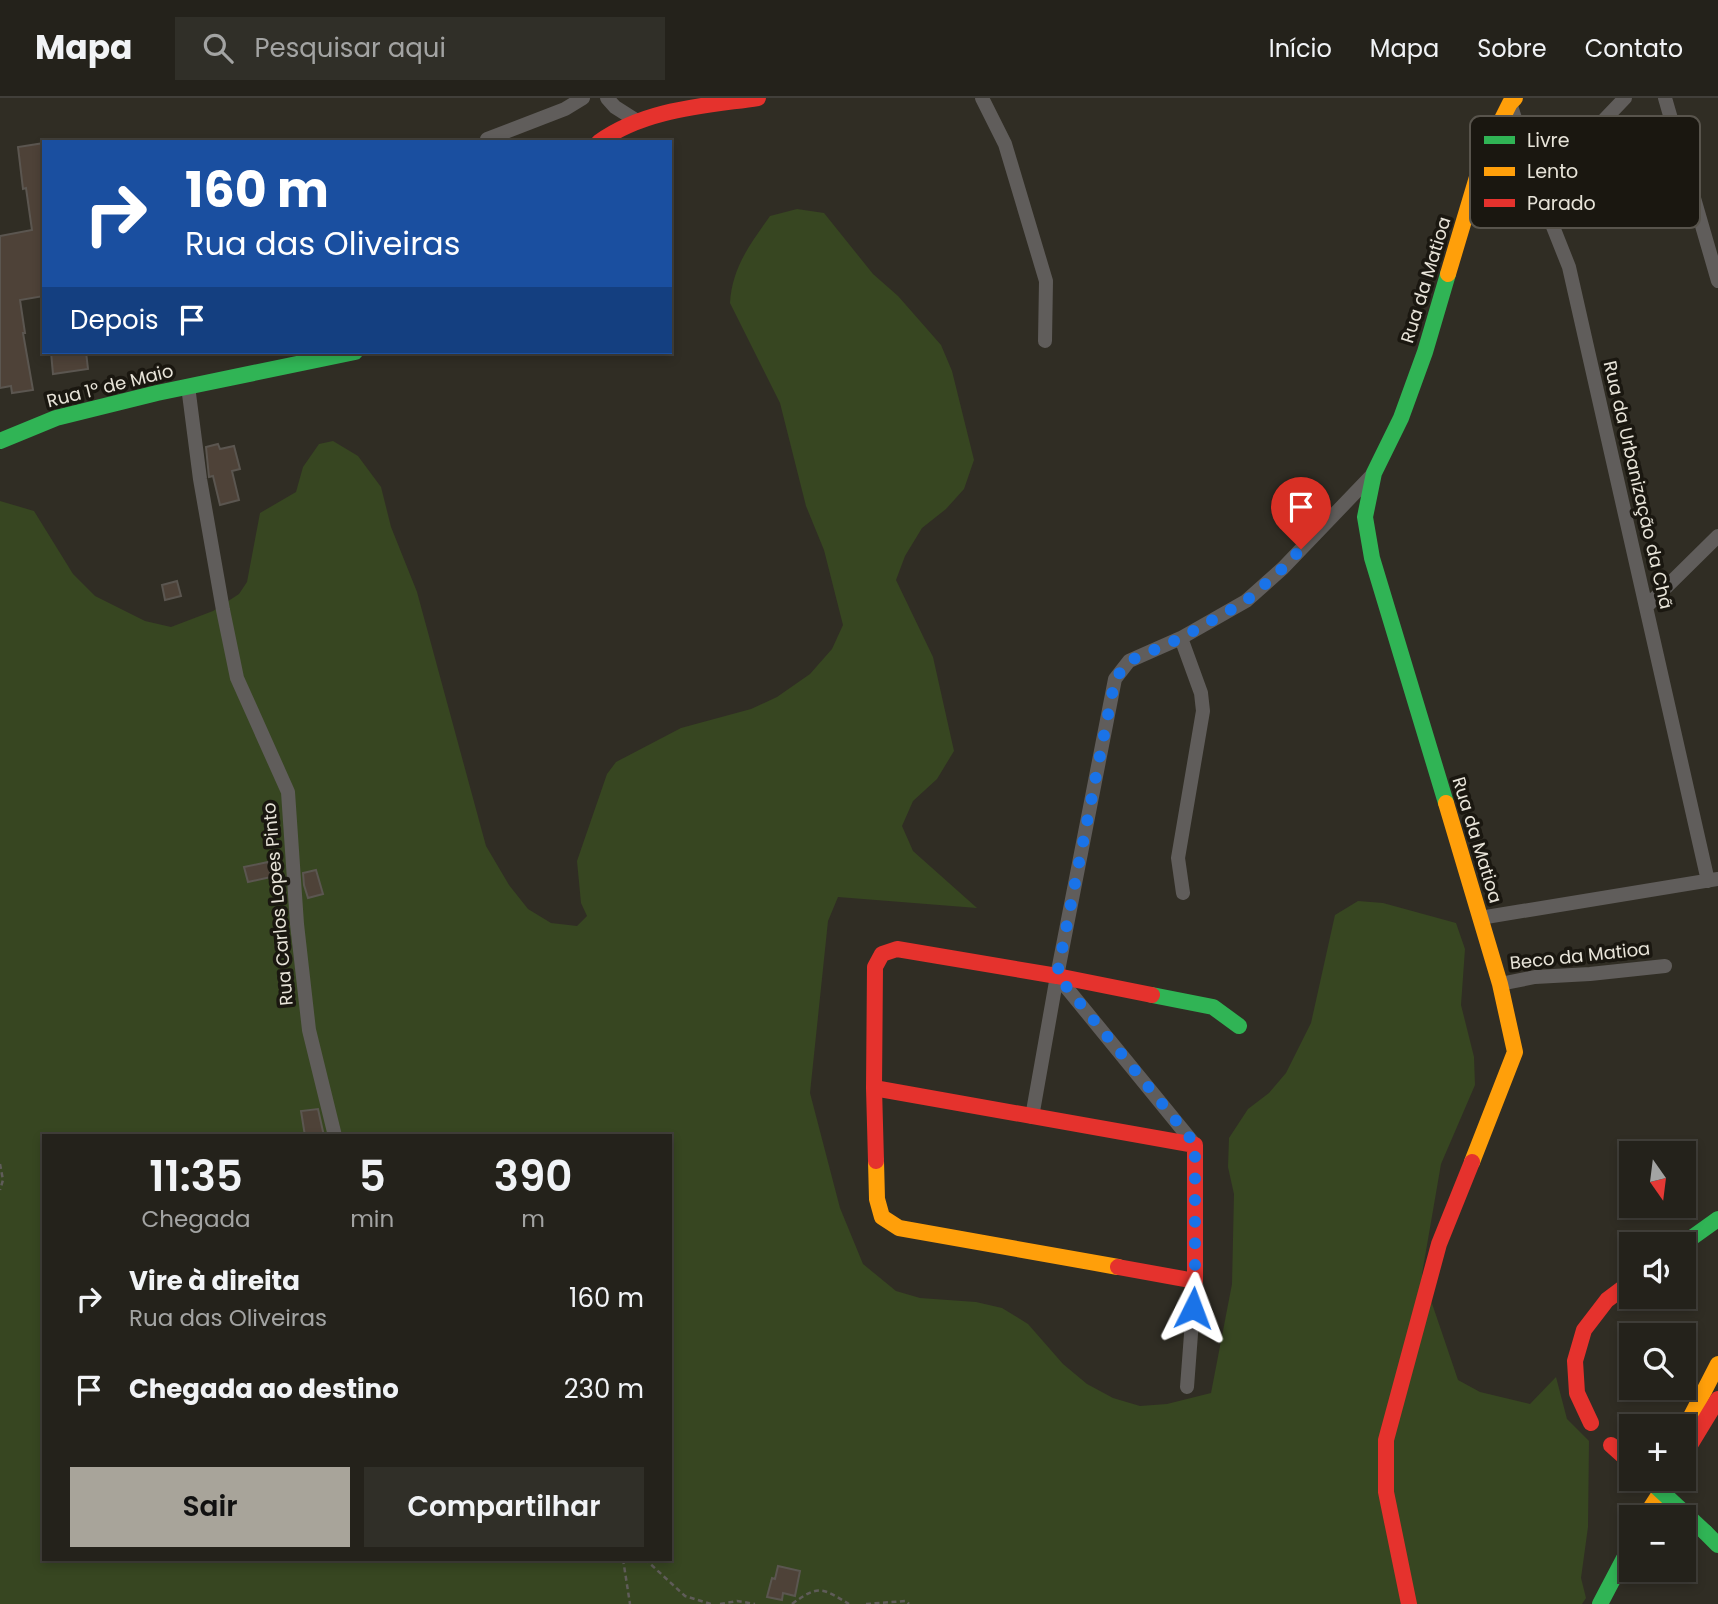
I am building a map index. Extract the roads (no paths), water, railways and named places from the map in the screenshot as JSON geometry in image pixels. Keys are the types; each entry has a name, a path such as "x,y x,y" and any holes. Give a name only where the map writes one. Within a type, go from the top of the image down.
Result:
{"street":[{"path":"487,139 565,109 583,98"},
{"path":"607,98 615,107 637,121"},
{"path":"601,140 637,121 662,113 758,98"},
{"path":"982,98 1005,144 1046,281 1045,341"},
{"path":"1608,116 1625,98"},
{"path":"1665,98 1670,116"},
{"name":"Rua da Matioa","path":"1505,116 1513,100"},
{"name":"Rua da Matioa","path":"1409,1604 1386,1492 1386,1440 1439,1244 1515,1052 1500,984 1372,558 1365,517 1374,472 1401,418 1425,352 1470,201"},
{"path":"1700,219 1718,281"},
{"name":"Rua da Urbanização da Chã","path":"1554,228 1569,267 1646,607 1713,880"},
{"name":"Rua 1º de Maio","path":"0,441 56,418 188,386 345,354"},
{"name":"Rua Carlos Lopes Pinto","path":"188,386 200,479 237,678 288,792 297,923 309,1030 335,1134"},
{"path":"1032,1116 1115,679 1129,661 1181,638 1246,601 1283,568 1374,472"},
{"path":"1646,607 1718,536"},
{"path":"1181,638 1201,693 1203,711 1178,858 1183,893"},
{"path":"1480,918 1713,880"},
{"path":"1195,1281 899,1228 882,1217 877,1199 875,967 882,954 897,949 1057,975 1213,1007 1239,1026"},
{"name":"Beco da Matioa","path":"1500,984 1535,977 1665,966"},
{"path":"1057,975 1195,1144 1195,1281 1187,1387"},
{"path":"874,1088 1195,1144"},
{"path":"1696,1235 1718,1219"},
{"path":"1591,1423 1577,1393 1575,1361 1584,1330 1607,1300 1619,1292"},
{"path":"1692,1414 1718,1364"},
{"path":"1696,1435 1718,1399"},
{"path":"1611,1445 1619,1452"},
{"path":"1661,1491 1718,1545"},
{"path":"1601,1604 1619,1569"}]}
